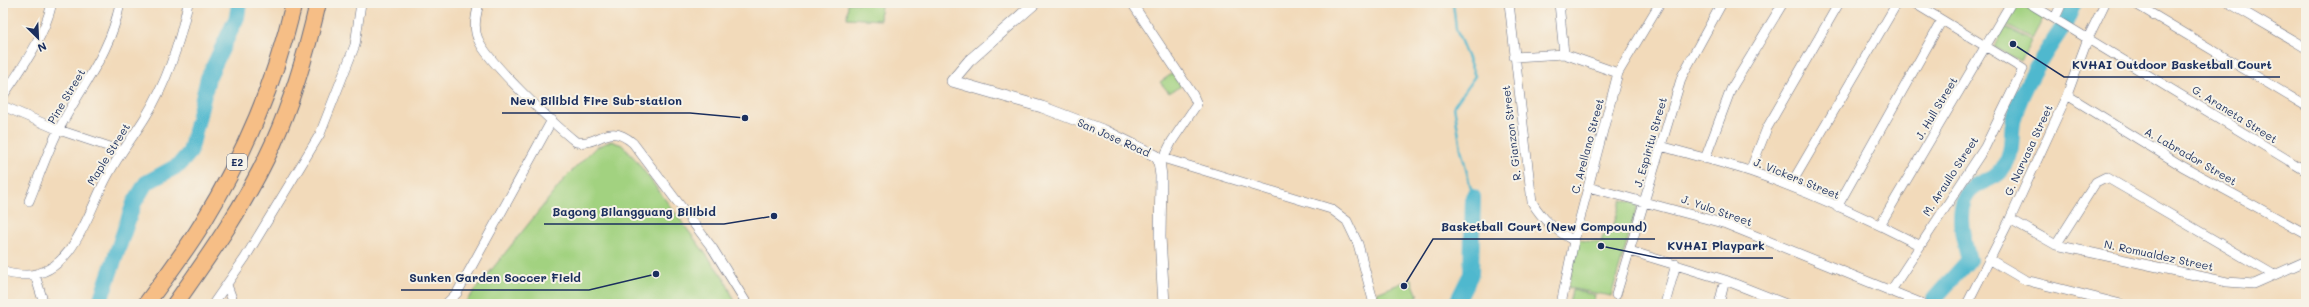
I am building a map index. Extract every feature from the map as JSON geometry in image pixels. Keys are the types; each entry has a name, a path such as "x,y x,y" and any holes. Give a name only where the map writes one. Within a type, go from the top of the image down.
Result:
{"highway":[{"name":"E2","path":"146,304 201,226 238,160 273,82 294,3"},
{"name":"E2","path":"175,304 239,209 273,144 305,56 318,3"}],"street":[{"path":"3,96 35,47 50,15 52,3"},
{"name":"Pine Street","path":"29,201 59,130 96,68 117,20 120,3"},
{"name":"Maple Street","path":"34,275 57,262 76,242 96,196 122,151 147,115 158,94 180,44 188,3"},
{"path":"213,304 227,285 320,134 355,45 362,3"},
{"path":"479,3 475,25 478,40 482,48 552,120 576,142 583,143 607,133 618,133 633,142 713,248 747,304"},
{"name":"San Jose Road","path":"1035,3 969,61 952,81 1042,107 1105,131 1160,158 1159,161 1162,176 1160,236 1164,304"},
{"path":"1132,3 1193,95 1197,104 1160,158 1331,209 1347,221 1358,244 1374,304"},
{"name":"R. Gianzon Street","path":"1509,3 1514,57 1532,202 1540,215 1551,227 1574,241"},
{"path":"1559,3 1564,54"},
{"name":"C. Arellano Street","path":"1561,304 1574,241 1618,73 1660,3"},
{"name":"J. Espiritu Street","path":"1616,295 1682,76 1722,3"},
{"path":"1705,159 1731,89 1783,3"},
{"path":"1750,171 1767,128 1839,3"},
{"path":"1790,186 1897,3"},
{"path":"1914,3 1986,46"},
{"name":"J. Hull Street","path":"1880,225 2011,3"},
{"name":"G. Araneta Street","path":"2030,3 2306,171"},
{"path":"2055,18 2062,3"},
{"name":"G. Narvasa Street","path":"1967,304 2010,218 2067,95 2088,38 2105,3"},
{"path":"2134,3 2306,106"},
{"path":"2228,3 2306,48"},
{"path":"1837,207 1942,20"},
{"name":"M. Araullo Street","path":"1890,292 1919,245 1985,148 2023,68 1986,46"},
{"path":"1514,57 1564,54 1618,73"},
{"name":"A. Labrador Street","path":"2067,95 2182,166 2306,234"},
{"path":"3,106 59,130 122,151"},
{"path":"446,304 457,293 552,120"},
{"name":"J. Vickers Street","path":"1661,146 1750,171 1790,186 1880,225 1919,245"},
{"path":"2056,245 2096,182 2102,177 2109,178 2274,275"},
{"name":"J. Yulo Street","path":"1588,187 1645,201 1726,224 1890,292 1923,304"},
{"name":"N. Romualdez Street","path":"2010,218 2056,245 2228,282 2254,284 2306,261"},
{"path":"1630,251 1725,280 1768,301 1786,304"},
{"path":"1989,259 2025,280 2121,304"},
{"path":"1665,304 1676,264"},
{"path":"5,272 34,275 44,304"},
{"path":"1719,304 1725,280"},
{"path":"227,285 234,304"}],"green space":[{"path":"848,3 881,3 880,20 847,18"},
{"path":"2018,3 2023,3 2045,15 2032,39 2006,25"},
{"path":"2005,27 2031,41 2021,61 1994,47"},
{"path":"1172,74 1181,86 1169,93 1160,82"},
{"path":"611,141 622,145 635,159 725,280 736,304 464,304 567,176 595,148"},
{"path":"1621,200 1638,204 1611,296 1568,288 1579,240 1601,243 1603,235 1614,224"},
{"path":"1411,279 1418,296 1400,304 1381,304 1377,293"},
{"path":"1572,290 1595,295 1593,304 1569,304"}],"waterway":[{"path":"99,304 134,203 146,183 179,165 190,152 208,78 237,17 239,3"},
{"path":"1453,3 1456,29 1475,76 1454,106 1461,149 1473,197"},
{"path":"2066,22 2074,3"},
{"path":"1934,299 1969,260 1963,238 1961,222 1964,200 1971,189 1995,176 2006,163 2011,147 2014,118 2022,94 2042,59 2063,27"},
{"path":"1456,304 1471,274 1473,197"}],"place":[{"name":"KVHAI Outdoor Basketball Court","path":"2013,44"},
{"name":"New Bilibid Fire Sub-station","path":"745,118"},
{"name":"Bagong Bilangguang Bilibid","path":"774,216"},
{"name":"KVHAI Playpark","path":"1601,246"},
{"name":"Sunken Garden Soccer Field","path":"656,274"},
{"name":"Basketball Court (New Compound)","path":"1404,286"}]}
